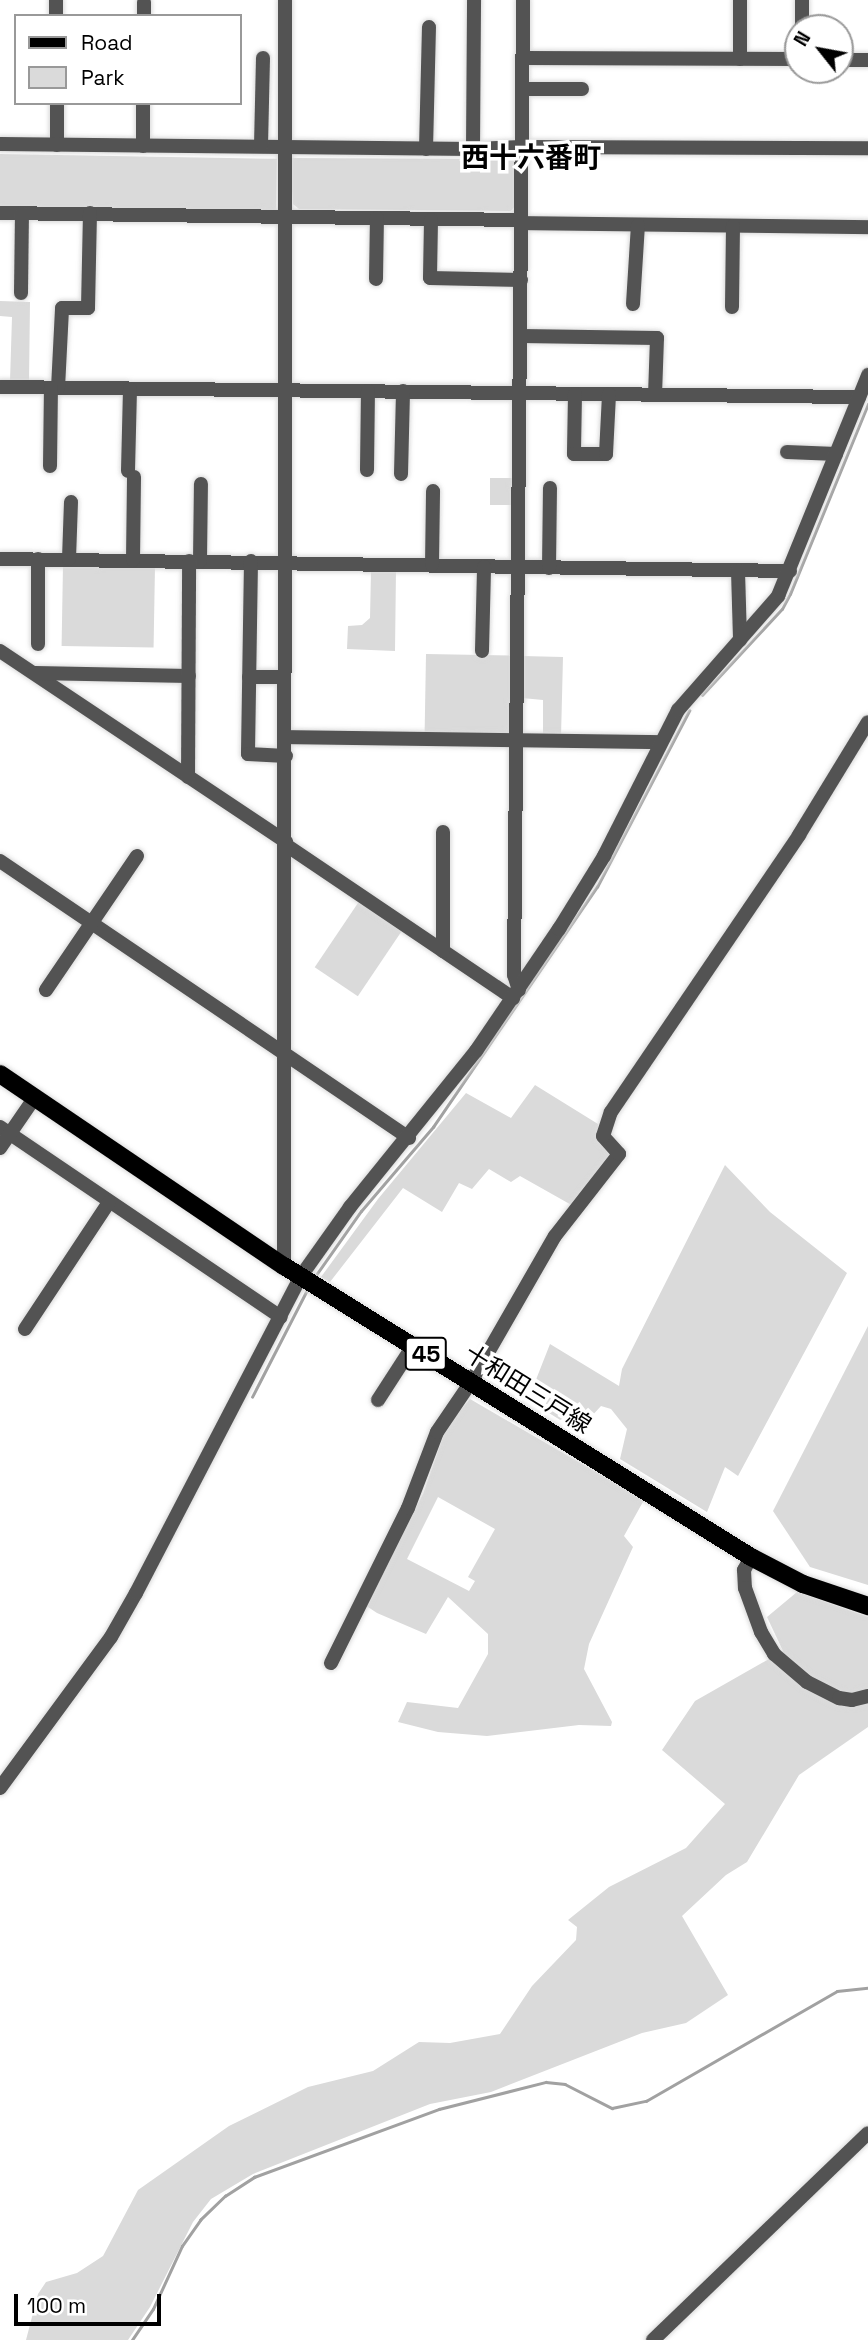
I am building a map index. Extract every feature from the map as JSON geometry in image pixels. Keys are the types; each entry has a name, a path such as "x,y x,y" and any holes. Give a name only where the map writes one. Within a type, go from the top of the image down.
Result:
{"main road":[{"name":"十和田三戸線","path":"0,1074 284,1266 751,1557 803,1584 868,1606"}],"street":[{"path":"284,1266 285,0"},
{"path":"473,149 474,0"},
{"path":"516,994 514,975 523,0"},
{"path":"740,0 740,59"},
{"path":"426,149 429,27"},
{"path":"261,146 263,58"},
{"path":"523,58 784,59"},
{"path":"523,89 582,89"},
{"path":"57,105 57,145"},
{"path":"143,105 143,146"},
{"path":"0,144 426,149 868,148"},
{"path":"0,213 868,227"},
{"path":"21,293 22,213"},
{"path":"50,466 61,307 88,308 90,214"},
{"path":"376,279 377,218"},
{"path":"431,220 430,278 521,280"},
{"path":"633,304 638,225"},
{"path":"732,307 733,226"},
{"path":"521,336 657,338 655,396"},
{"path":"0,1788 111,1636 301,1276 351,1208 409,1138 516,994 590,880 660,742 686,698 772,604 790,571 868,374"},
{"path":"0,387 859,397"},
{"path":"130,388 133,560"},
{"path":"368,391 368,470"},
{"path":"401,474 403,391"},
{"path":"575,394 574,454 606,454 609,394"},
{"path":"787,452 835,454"},
{"path":"188,776 189,676 201,484"},
{"path":"549,568 550,488"},
{"path":"432,565 433,491"},
{"path":"69,559 71,502"},
{"path":"0,559 790,571"},
{"path":"38,559 38,644"},
{"path":"251,561 248,754 286,756"},
{"path":"482,651 484,567"},
{"path":"738,571 740,640"},
{"path":"0,651 443,951 516,994"},
{"path":"34,673 189,676"},
{"path":"249,677 284,677"},
{"path":"331,1663 408,1507 437,1432 471,1382 555,1236 619,1154 603,1136 611,1112 799,835 868,722"},
{"path":"286,737 660,742"},
{"path":"443,832 443,951"},
{"path":"46,990 137,856"},
{"path":"0,861 409,1138"},
{"path":"0,1148 5,1130 35,1097"},
{"path":"5,1130 281,1317"},
{"path":"25,1329 109,1202"},
{"path":"378,1400 413,1346"},
{"path":"751,1557 744,1570 745,1588 761,1632 774,1654 807,1682 839,1698 852,1700 868,1696"},
{"path":"653,2340 868,2133"}],"green space":[{"path":"0,154 277,159 276,214 0,209"},
{"path":"290,158 515,159 515,206 511,211 299,209 293,204"},
{"path":"0,301 30,302 29,382 10,381 12,317 0,316"},
{"path":"490,478 514,478 514,505 490,505"},
{"path":"63,565 155,567 154,648 62,646"},
{"path":"396,570 395,651 347,649 348,626 362,625 370,618 371,571"},
{"path":"426,654 514,656 513,736 425,734"},
{"path":"522,656 563,657 561,737 543,737 543,700 522,698"},
{"path":"360,900 403,929 358,996 315,967"},
{"path":"535,1085 598,1124 599,1142 614,1153 575,1207 520,1176 511,1182 489,1169 472,1189 459,1183 442,1212 403,1188 330,1282 321,1277 378,1199 466,1093 511,1118"},
{"path":"725,1165 770,1212 847,1273 738,1476 725,1467 707,1512 620,1459 627,1429 611,1409 601,1406 578,1431 528,1400 550,1344 619,1386 622,1369"},
{"path":"868,1326 868,1585 810,1567 773,1511"},
{"path":"470,1399 644,1500 624,1536 633,1547 589,1644 584,1669 612,1722 611,1726 579,1725 487,1736 438,1732 398,1722 407,1702 458,1708 488,1654 488,1634 448,1597 426,1634 365,1605 423,1494 447,1426","holes":["438,1497 495,1529 468,1577 475,1581 469,1591 407,1559"]},
{"path":"797,1592 868,1617 868,1727 799,1775 747,1862 726,1875 682,1916 728,1995 686,2023 642,2033 491,2092 430,2104 253,2174 211,2199 193,2222 150,2307 128,2340 26,2340 38,2294 46,2282 77,2273 103,2256 138,2190 229,2126 308,2087 373,2071 419,2042 450,2043 500,2034 532,1986 576,1940 577,1927 568,1920 609,1887 686,1848 725,1804 662,1750 695,1701 783,1651 767,1617"}],"waterway":[{"path":"702,695 782,609 868,404"},
{"path":"316,1275 361,1211 433,1127 597,887 689,711"},
{"path":"252,1397 308,1288"},
{"path":"132,2340 153,2309 182,2246 200,2220 225,2196 254,2177 439,2109 546,2082 565,2084 612,2108 646,2101 837,1991 868,1988"}],"district":[{"name":"西十六番町","path":"531,157"}]}
